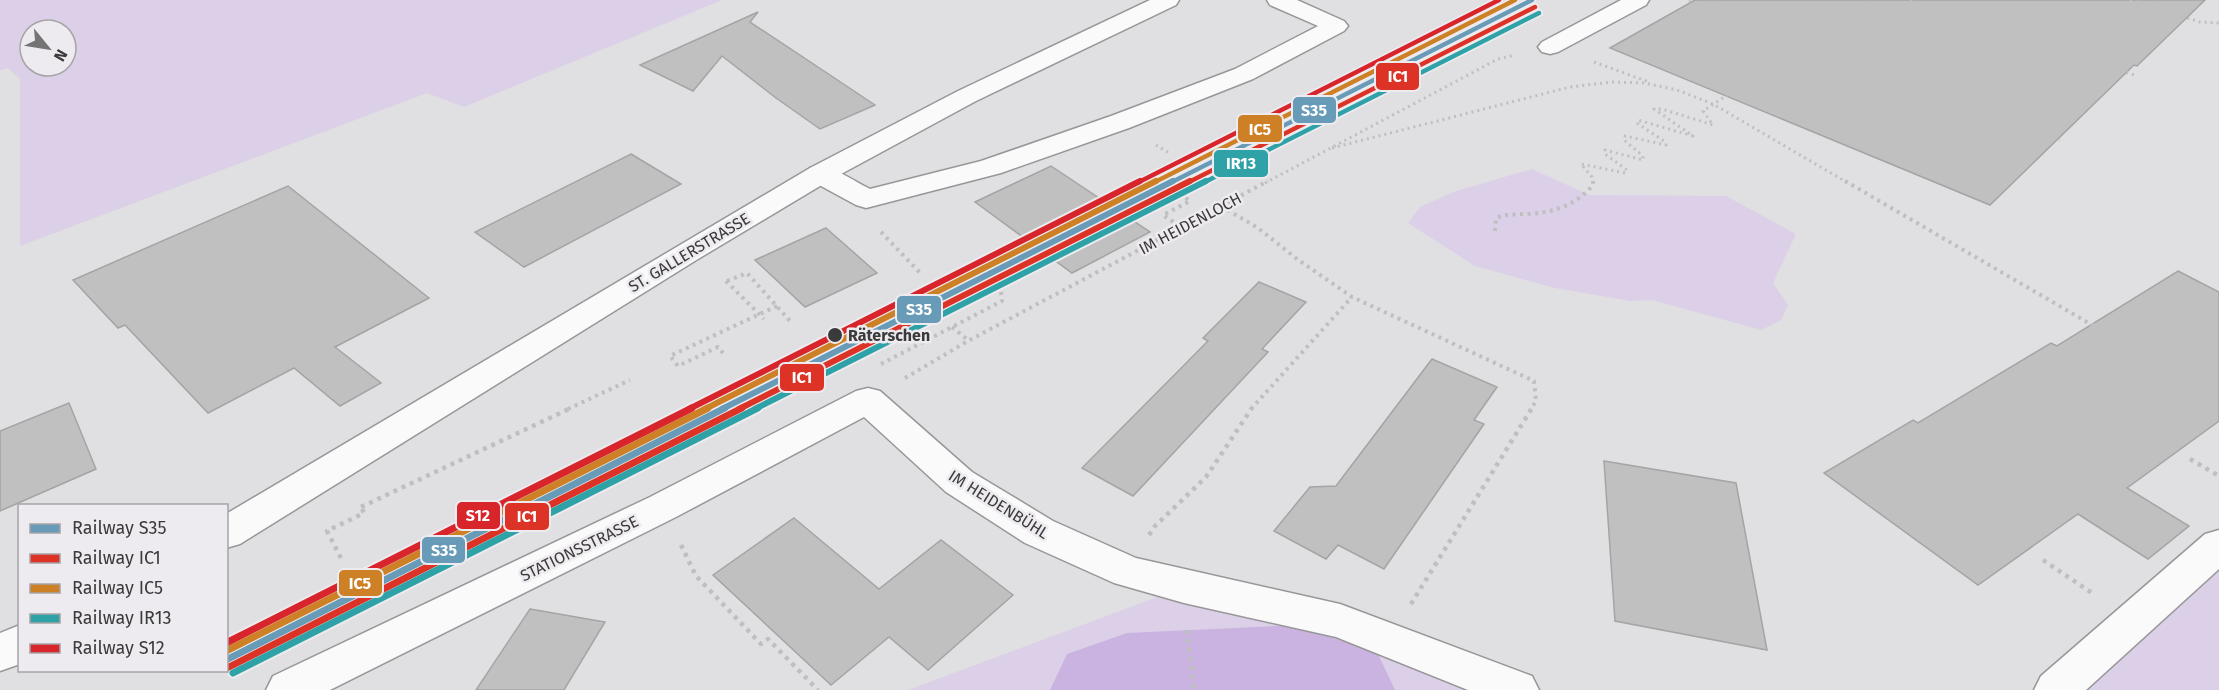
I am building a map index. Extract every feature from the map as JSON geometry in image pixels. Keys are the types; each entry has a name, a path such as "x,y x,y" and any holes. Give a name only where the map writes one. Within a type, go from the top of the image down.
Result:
{"street":[{"name":"ST. GALLERSTRASSE","path":"228,532 677,258 820,174 967,96 1168,0"},
{"path":"820,174 866,199 991,167 1120,122 1244,74 1336,26 1278,0"},
{"path":"1550,47 1638,0"},
{"name":"IM HEIDENBÜHL","path":"870,384 908,438 959,482 1039,532 1128,572 1184,587 1340,621 1517,690"},
{"name":"STATIONSSTRASSE","path":"288,690 663,507 870,384"},
{"path":"2056,690 2219,545"},
{"path":"0,652 18,644"}],"path":[{"path":"1689,0 2060,140"},
{"path":"1495,231 1496,218 1506,213 1527,214 1559,210 1585,196 1593,185 1592,177 1581,164 1625,173 1627,170 1605,154 1605,150 1643,160 1643,156 1624,140 1625,136 1666,145 1664,141 1638,124 1638,120 1693,136 1654,109 1662,109 1713,125 1703,111 1870,0"},
{"path":"1910,0 2137,76"},
{"path":"2130,0 2200,22 2219,23"},
{"name":"IM HEIDENLOCH","path":"870,384 968,341 1498,59 1550,47"},
{"path":"1609,68 1653,84 1676,89 1713,104 2219,399"},
{"path":"1332,148 1570,87 1606,82 1653,84"},
{"path":"1173,190 1190,201 1163,216 1182,228"},
{"path":"1221,206 1258,228 1297,259 1352,297 1534,381 1536,401 1388,640"},
{"path":"905,258 922,275"},
{"path":"727,281 747,273 790,321"},
{"path":"870,384 952,327 1002,302 999,280"},
{"path":"733,287 764,319"},
{"path":"1128,572 1155,526 1206,477 1254,405 1352,297"},
{"path":"723,353 718,347 678,366 670,356 777,306"},
{"path":"952,327 968,341"},
{"path":"361,507 630,380"},
{"path":"2190,459 2219,476"},
{"path":"342,558 327,531 364,513 357,500"},
{"path":"663,507 696,576 761,644 768,639 818,690"},
{"path":"2043,560 2134,621"},
{"path":"1187,630 1194,690"}],"shaded area":[{"path":"0,0 722,0 464,107 427,93 20,246 19,78 78,78 78,18 18,18 18,77 8,68 0,70"},
{"path":"1532,169 1589,195 1726,196 1796,234 1773,283 1788,305 1781,320 1761,330 1652,300 1631,301 1555,288 1475,266 1408,223 1420,207 1456,191"},
{"path":"2219,545 2219,690 2056,690"},
{"path":"1184,587 1517,690 908,690"}],"building":[{"path":"1695,0 2205,0 2137,66 2134,65 1990,205 1610,48"},
{"path":"758,12 750,22 875,105 820,129 722,56 693,91 640,65"},
{"path":"631,154 681,184 524,267 475,232"},
{"path":"1051,166 1150,232 1072,273 975,202"},
{"path":"288,186 429,298 335,347 381,383 340,406 294,368 208,413 125,325 118,328 73,280"},
{"path":"826,228 877,273 805,307 755,260"},
{"path":"2178,271 2219,292 2219,421 2127,488 2189,526 2148,559 2078,514 1978,585 1824,473 1913,420 1918,423 2051,343 2057,346"},
{"path":"1259,282 1306,302 1262,349 1268,352 1133,496 1082,468 1208,341 1203,338"},
{"path":"1432,359 1497,387 1474,420 1484,424 1384,569 1338,545 1326,559 1274,531 1310,487 1336,486"},
{"path":"69,403 96,469 0,511 0,431"},
{"path":"1604,461 1736,483 1767,650 1615,621"},
{"path":"794,518 879,589 941,540 1013,595 928,670 889,637 831,685 713,575"},
{"path":"530,609 605,622 564,690 476,690"}],"waterway":[{"path":"1108,690 1127,684 1297,675 1337,690"}],"rail line":[{"name":"S12","path":"228,642 1499,0"},
{"name":"IC5","path":"228,650 1515,0"},
{"name":"S35","path":"228,659 1532,0"},
{"name":"IC1","path":"229,667 1535,7"},
{"name":"IR13","path":"233,673 1539,13"}],"place":[{"name":"Räterschen","path":"835,335"}]}
